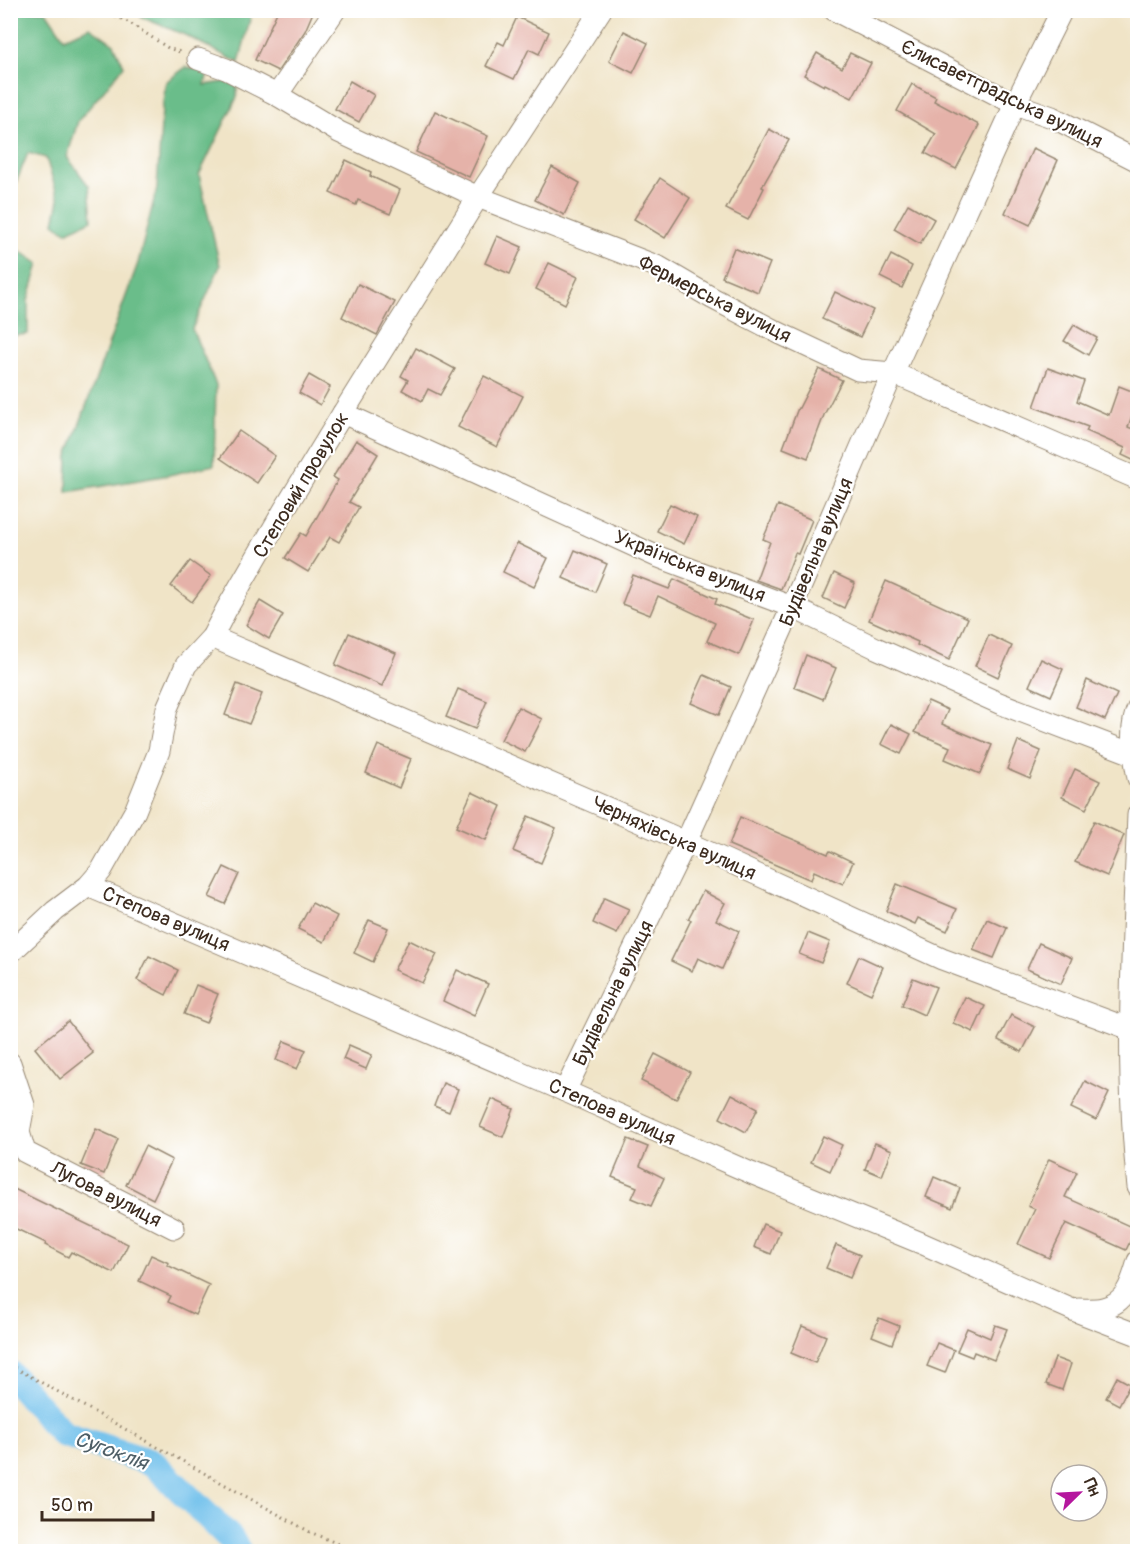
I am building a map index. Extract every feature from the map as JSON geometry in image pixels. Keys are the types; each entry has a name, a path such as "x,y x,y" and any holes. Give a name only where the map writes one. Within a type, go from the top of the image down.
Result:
{"street":[{"path":"277,95 335,10"},
{"name":"Степовий провулок","path":"10,953 55,911 88,886 101,871 135,811 159,751 167,708 186,665 212,637 278,520 478,197 601,10"},
{"name":"Єлисаветградська вулиця","path":"834,10 1015,104 1052,117 1137,161"},
{"name":"Будівельна вулиця","path":"565,1090 686,842 893,373 1015,104 1062,10"},
{"name":"Фермерська вулиця","path":"198,59 226,69 277,95 339,132 478,197 659,267 712,298 858,370 893,373 1137,479"},
{"name":"Українська вулиця","path":"344,413 656,556 792,606 876,648 999,703 1135,755"},
{"name":"Черняхівська вулиця","path":"212,637 686,842 942,959 1134,1030"},
{"path":"1137,708 1133,717 1137,778"},
{"path":"1137,815 1134,1030 1134,1156 1137,1187"},
{"name":"Степова вулиця","path":"88,886 565,1090 752,1173 921,1242 1072,1310 1137,1335"},
{"name":"Лугова вулиця","path":"10,1063 24,1105 19,1132 25,1152 174,1228"},
{"path":"1072,1310 1104,1308 1121,1300 1132,1282 1137,1261"}],"path":[{"path":"105,10 168,48 198,59"},
{"path":"10,1365 310,1532 357,1551"}],"green space":[{"path":"11,10 46,11 64,38 90,27 114,44 124,66 78,121 67,157 89,186 92,220 66,232 54,223 59,200 46,158 28,153 11,195"},
{"path":"144,11 252,11 239,63 185,35 141,17"},
{"path":"186,67 208,72 205,85 237,80 237,97 199,175 220,266 192,329 216,385 214,465 67,492 68,456 138,263 157,188 166,82"},
{"path":"16,248 39,264 28,300 28,334 11,336 11,249"}],"building":[{"path":"278,10 314,10 305,31 278,71 255,60"},
{"path":"517,17 549,32 539,54 529,49 514,79 486,66 498,42 504,45"},
{"path":"624,31 648,43 633,73 609,61"},
{"path":"817,53 842,68 850,53 871,63 852,98 804,75"},
{"path":"350,81 374,95 359,122 335,109"},
{"path":"912,84 936,97 934,101 979,125 956,169 925,153 936,134 897,111"},
{"path":"435,111 488,136 469,177 416,152"},
{"path":"769,129 789,140 762,187 764,188 748,220 726,209"},
{"path":"1033,148 1058,160 1030,225 1005,213"},
{"path":"346,160 371,172 370,176 400,190 390,214 358,200 356,205 330,193"},
{"path":"552,167 580,183 564,215 535,200"},
{"path":"660,178 690,198 665,238 634,219"},
{"path":"908,204 934,219 920,244 894,229"},
{"path":"497,236 522,247 510,274 485,263"},
{"path":"734,248 770,263 758,292 722,277"},
{"path":"891,255 912,266 902,288 880,277"},
{"path":"549,263 578,277 565,304 536,289"},
{"path":"358,284 395,302 377,335 342,317"},
{"path":"835,292 873,310 860,337 822,319"},
{"path":"1074,325 1097,338 1088,355 1064,341"},
{"path":"416,348 455,369 440,395 428,389 422,401 402,390 408,380 401,376"},
{"path":"1048,368 1084,381 1077,401 1109,415 1119,386 1137,393 1137,401 1128,427 1133,429 1137,419 1137,462 1122,455 1125,448 1086,431 1088,427 1034,407"},
{"path":"819,369 842,380 824,415 808,458 783,448 798,408"},
{"path":"309,375 330,387 320,405 299,393"},
{"path":"484,376 523,396 497,447 458,427"},
{"path":"239,431 275,456 257,483 220,458"},
{"path":"356,440 378,454 349,502 359,507 339,542 330,537 308,572 285,558 301,533 306,536 338,480 333,477"},
{"path":"670,504 697,517 684,544 657,531"},
{"path":"778,505 812,520 798,554 795,553 781,589 756,580 770,542 763,539"},
{"path":"517,543 548,558 534,587 503,572"},
{"path":"575,550 607,564 595,592 563,578"},
{"path":"190,561 211,576 192,602 171,586"},
{"path":"834,573 855,583 844,608 823,598"},
{"path":"633,575 669,589 674,579 717,599 715,604 754,620 739,655 707,641 715,623 658,596 650,615 622,604"},
{"path":"886,581 968,618 949,660 917,645 918,642 869,620"},
{"path":"260,601 283,615 269,639 246,625"},
{"path":"349,633 396,653 382,686 335,665"},
{"path":"989,635 1012,646 998,677 975,666"},
{"path":"806,655 836,668 823,699 794,687"},
{"path":"1041,659 1063,669 1051,696 1029,686"},
{"path":"704,675 731,687 719,715 691,703"},
{"path":"1087,680 1117,694 1105,720 1076,707"},
{"path":"237,684 262,694 249,724 225,715"},
{"path":"458,689 487,701 475,729 446,717"},
{"path":"928,701 948,710 942,724 992,745 980,774 945,759 950,747 915,732"},
{"path":"518,707 542,719 525,752 501,740"},
{"path":"891,724 911,734 901,754 881,744"},
{"path":"1018,741 1041,751 1030,779 1007,769"},
{"path":"378,745 411,759 399,788 366,773"},
{"path":"1075,769 1100,781 1086,809 1062,797"},
{"path":"472,792 501,806 486,840 456,827"},
{"path":"528,816 556,828 541,863 513,851"},
{"path":"740,817 828,854 830,851 853,862 843,884 814,871 811,880 729,845"},
{"path":"1094,821 1124,835 1107,876 1075,862"},
{"path":"224,867 239,874 225,904 209,897"},
{"path":"897,884 957,909 947,931 918,918 915,924 886,911"},
{"path":"703,891 725,903 716,920 739,931 722,969 698,958 692,971 671,961 691,920 688,919"},
{"path":"604,898 629,909 617,934 593,923"},
{"path":"312,903 337,916 324,942 298,929"},
{"path":"987,919 1007,928 994,958 973,950"},
{"path":"369,920 388,928 373,962 354,953"},
{"path":"808,933 830,942 821,963 799,954"},
{"path":"409,940 437,954 422,983 394,970"},
{"path":"1039,943 1072,958 1061,984 1027,969"},
{"path":"149,956 178,970 166,995 137,980"},
{"path":"859,956 883,967 871,994 847,983"},
{"path":"457,970 488,984 474,1016 443,1001"},
{"path":"913,978 936,987 924,1015 902,1005"},
{"path":"196,985 218,994 206,1023 184,1014"},
{"path":"965,997 985,1006 973,1032 953,1023"},
{"path":"1011,1015 1035,1027 1022,1052 998,1040"},
{"path":"68,1021 93,1053 60,1079 35,1048"},
{"path":"284,1041 306,1050 297,1069 276,1060"},
{"path":"349,1045 372,1055 366,1069 343,1059"},
{"path":"655,1054 690,1072 676,1099 641,1081"},
{"path":"1085,1081 1109,1093 1096,1120 1071,1108"},
{"path":"443,1083 458,1089 449,1112 434,1106"},
{"path":"732,1094 758,1108 746,1132 720,1118"},
{"path":"492,1099 514,1109 503,1137 480,1127"},
{"path":"96,1129 118,1139 104,1174 81,1165"},
{"path":"823,1136 842,1145 830,1171 811,1162"},
{"path":"628,1139 648,1147 640,1166 664,1178 651,1206 632,1198 637,1187 612,1177"},
{"path":"875,1143 892,1150 882,1176 865,1169"},
{"path":"145,1146 172,1160 153,1199 126,1185"},
{"path":"1049,1159 1077,1172 1065,1197 1136,1229 1126,1250 1066,1223 1049,1258 1018,1244 1035,1209 1028,1206"},
{"path":"934,1177 960,1188 952,1208 926,1197"},
{"path":"10,1187 128,1244 114,1273 71,1252 68,1257 45,1245 46,1243 10,1226"},
{"path":"763,1224 780,1231 771,1254 754,1247"},
{"path":"836,1245 860,1255 850,1278 826,1268"},
{"path":"151,1255 209,1285 195,1315 168,1302 171,1296 139,1281"},
{"path":"879,1318 899,1326 892,1344 872,1336"},
{"path":"995,1325 1007,1329 994,1360 974,1352 972,1357 957,1351 967,1328 990,1338"},
{"path":"802,1326 826,1336 815,1363 791,1353"},
{"path":"937,1343 954,1350 945,1373 927,1366"},
{"path":"1055,1358 1071,1364 1062,1390 1046,1384"},
{"path":"1117,1377 1130,1384 1119,1405 1106,1398"}],"waterway":[{"name":"Сугоклія","path":"10,1374 63,1434 153,1463 231,1539 238,1552"}]}
